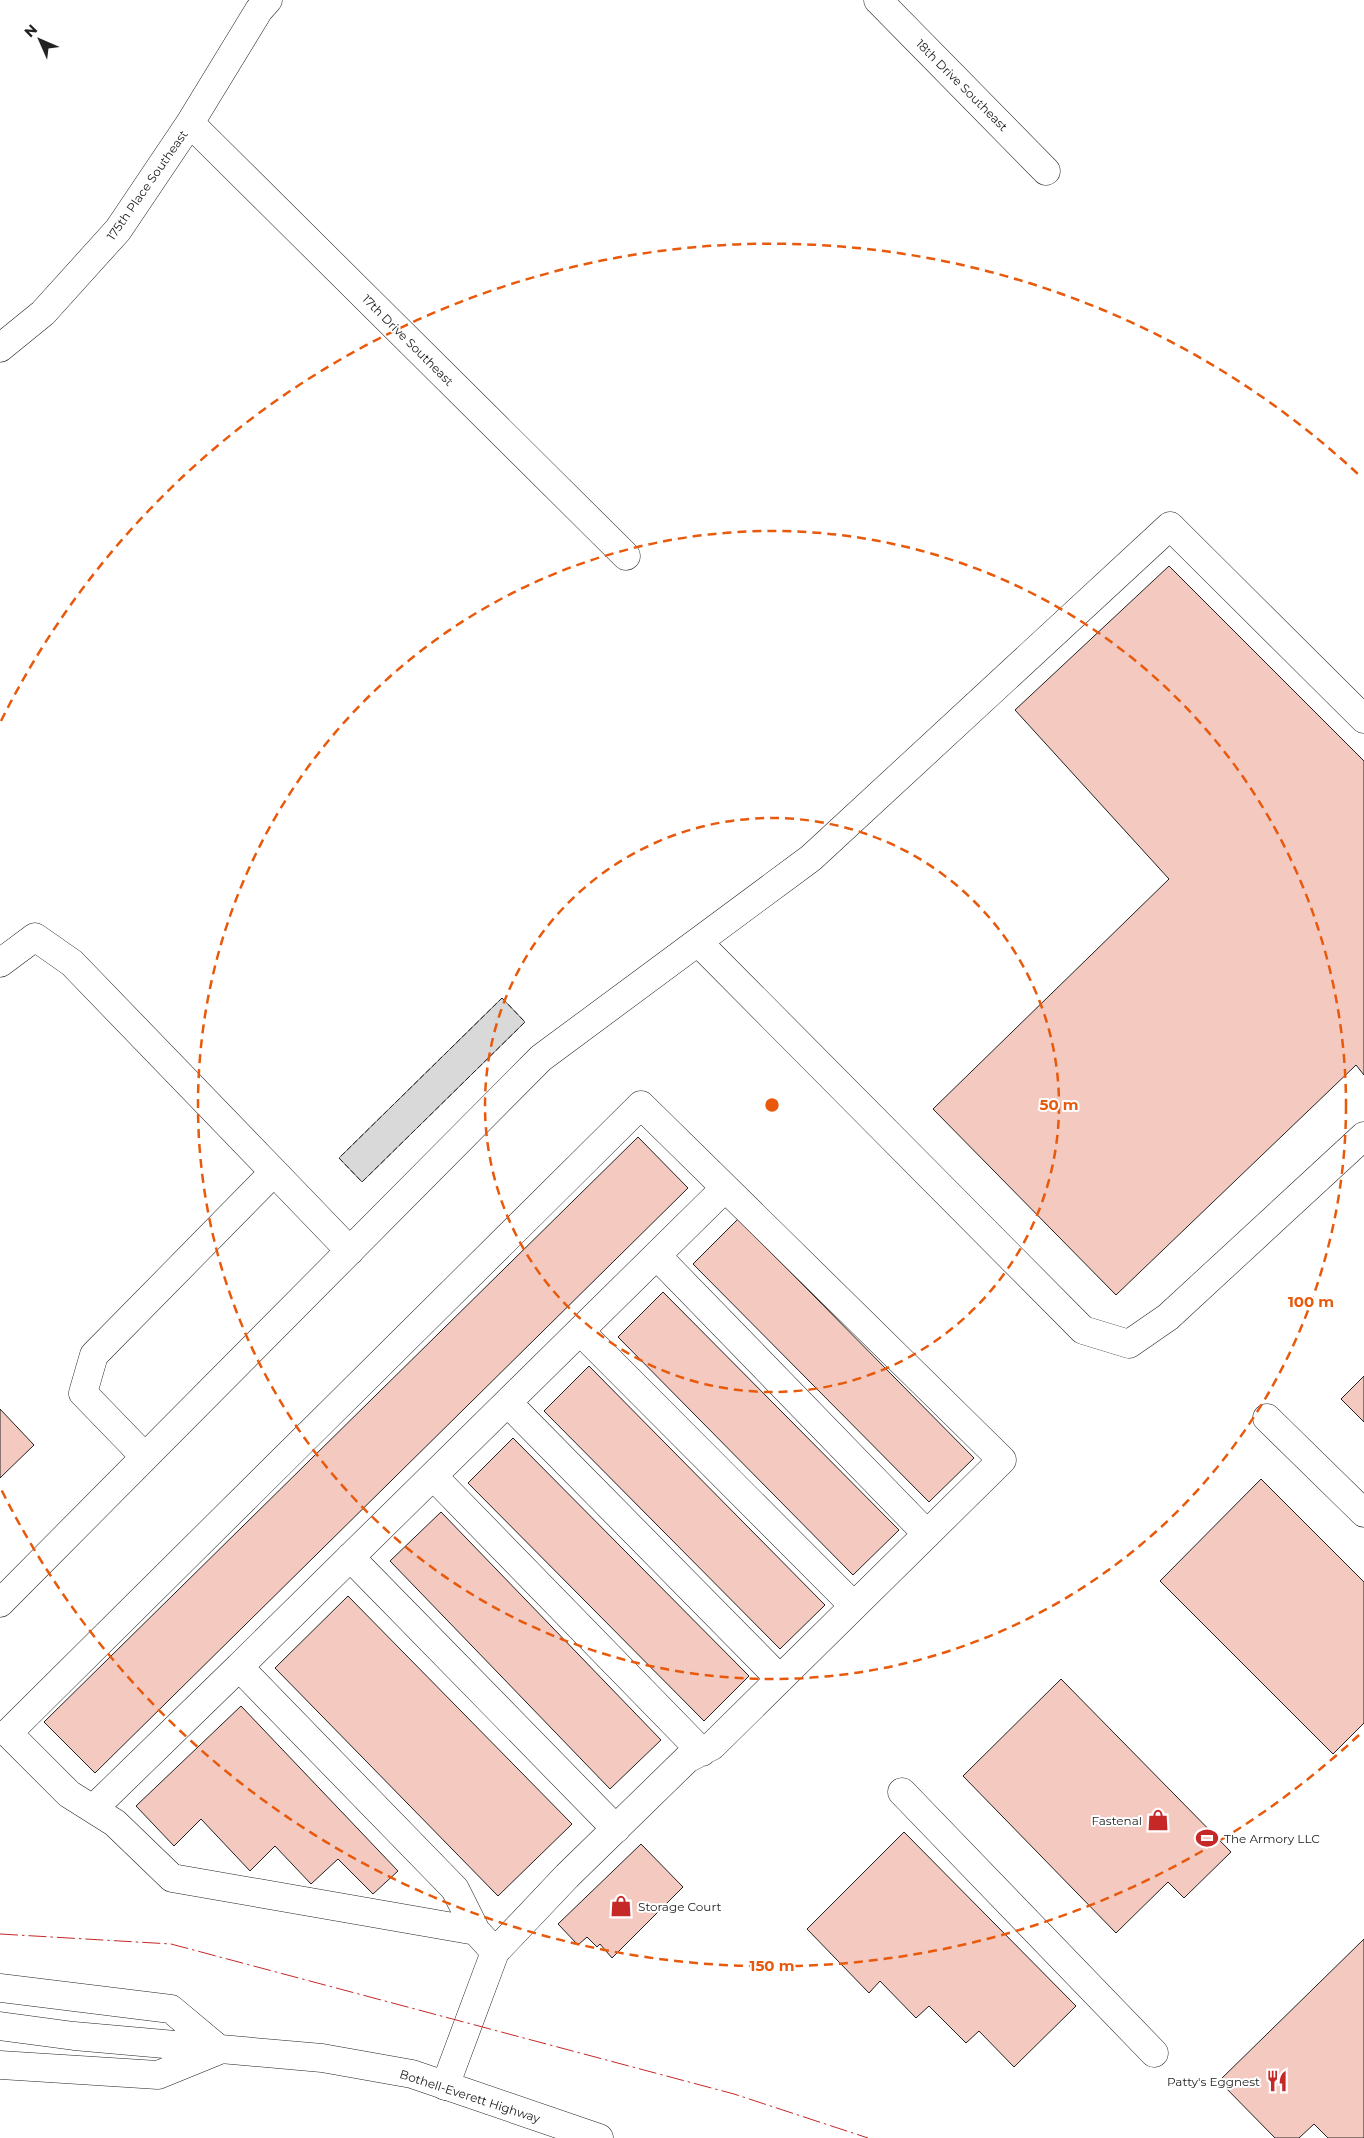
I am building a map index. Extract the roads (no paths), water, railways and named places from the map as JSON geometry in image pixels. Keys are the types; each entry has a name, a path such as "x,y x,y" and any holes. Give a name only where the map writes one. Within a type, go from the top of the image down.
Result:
{"street":[{"name":"175th Place Southeast","path":"0,348 43,313 118,230 190,123 259,10 268,0"},
{"name":"18th Drive Southeast","path":"878,0 1046,170"},
{"name":"17th Drive Southeast","path":"190,123 626,556"},
{"path":"0,1603 541,1058 812,858 1170,526 1364,719"},
{"path":"0,963 35,937 72,963 350,1251"},
{"path":"698,942 1083,1330 1129,1344 1168,1317 1364,1136"},
{"path":"445,2086 495,1952 687,1759 712,1746 1002,1460 641,1105 8,1733 68,1794 115,1823 172,1878 476,1931"},
{"path":"145,1457 83,1392 94,1355 274,1172"},
{"path":"93,1809 726,1188"},
{"path":"657,1256 927,1534"},
{"path":"580,1330 854,1606"},
{"path":"508,1402 780,1679"},
{"path":"1267,1418 1364,1513"},
{"path":"433,1476 702,1752"},
{"path":"350,1557 616,1829"},
{"path":"239,1667 455,1889 476,1931 495,1952"},
{"path":"902,1792 1154,2053"},
{"path":"0,1988 171,2009 220,2050"},
{"path":"0,2026 74,2036 220,2050"},
{"name":"Bothell-Everett Highway","path":"0,2065 158,2075 220,2050 322,2058 412,2074 599,2138"}],"place":[{"name":"Fastenal","path":"1158,1820"},
{"name":"The Armory LLC","path":"1207,1838"},
{"name":"Storage Court","path":"621,1906"},
{"name":"Patty's Eggnest","path":"1277,2081"}]}
